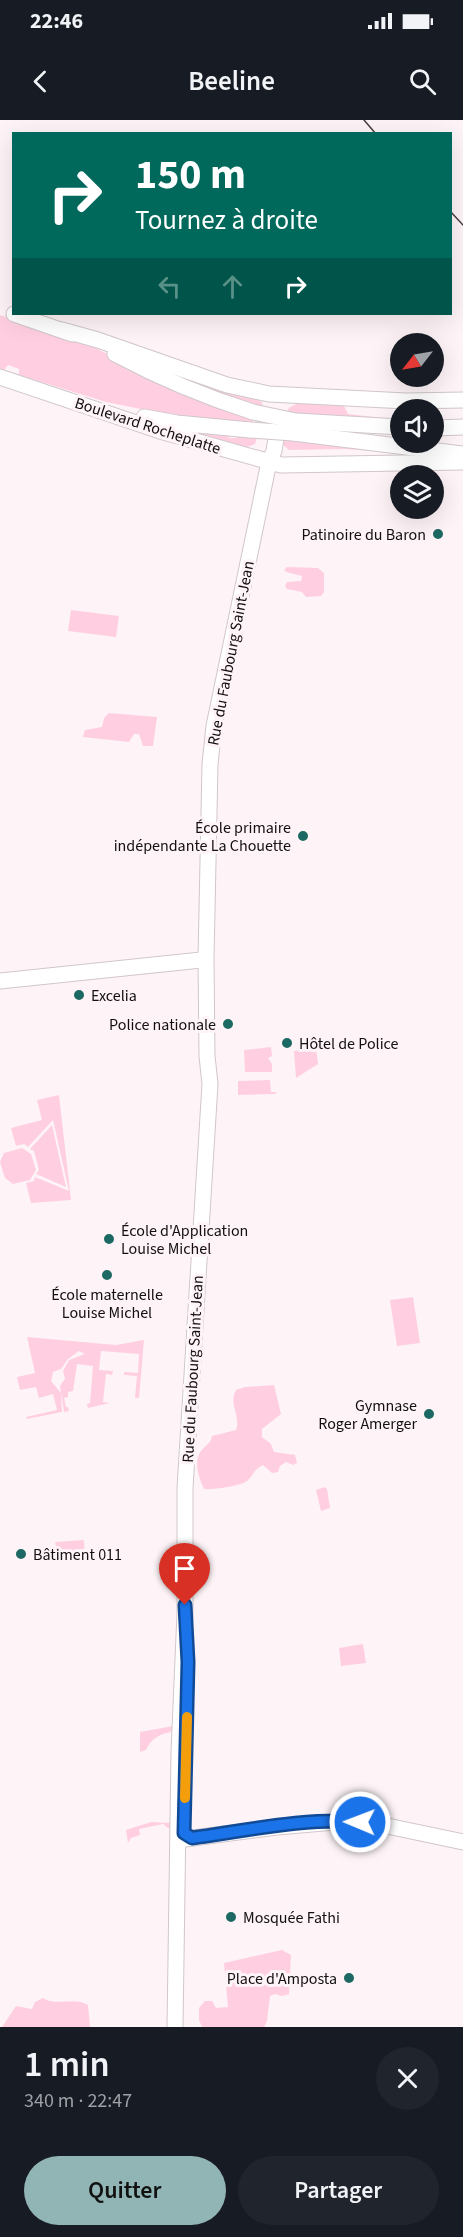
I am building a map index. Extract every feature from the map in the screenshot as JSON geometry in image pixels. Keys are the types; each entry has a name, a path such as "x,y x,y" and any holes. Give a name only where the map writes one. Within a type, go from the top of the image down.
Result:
{"main road":[{"path":"20,315 227,385 275,394 406,401 463,400"},
{"path":"62,330 101,346 175,384 294,426 329,436 463,454"},
{"name":"Boulevard Rocheplatte","path":"0,377 160,431 281,465 463,462"},
{"name":"Boulevard Rocheplatte","path":"28,386 129,414 177,423 250,430 294,426"},
{"path":"275,394 276,410"},
{"path":"294,426 390,428"},
{"path":"444,428 463,427"},
{"path":"329,436 390,437"},
{"path":"444,437 463,436"},
{"name":"Rue du Faubourg Saint-Jean","path":"210,1075 207,1056 208,783 214,726 269,462 274,451 272,437"},
{"path":"0,981 207,963"},
{"name":"Rue du Faubourg Saint-Jean","path":"184,1836 179,1752 185,1605 185,1488 213,1054 207,963"},
{"path":"180,2027 188,1662 185,1605"},
{"path":"184,1836 347,1821 373,1823 463,1842"},
{"path":"175,2027 176,1923 184,1836"}],"shaded area":[{"path":"0,315 90,345 168,385 253,417 252,425 160,413 106,402 19,375 19,369 8,365 4,370 0,369"},
{"path":"168,370 188,380 254,398 262,402 263,408 214,392 191,382"},
{"path":"301,402 344,406 348,414 390,420 325,419 286,412 290,407"},
{"path":"183,428 228,435 229,438 236,438 237,434 257,438 255,444 245,448 195,438"},
{"path":"283,439 390,452 344,449 289,450 282,444"},
{"path":"287,567 318,568 324,573 324,592 321,596 306,597 302,592 287,589 285,586 287,582 301,581 302,576 286,572 284,570"},
{"path":"71,610 119,616 116,637 68,631"},
{"path":"109,713 157,717 153,746 143,746 139,734 134,734 129,742 83,737 85,730 102,727 104,718"},
{"path":"271,1047 272,1056 268,1058 272,1064 272,1072 245,1072 244,1050"},
{"path":"316,1048 318,1064 296,1078 294,1051"},
{"path":"270,1080 271,1092 277,1092 275,1094 238,1095 238,1081"},
{"path":"59,1095 71,1200 31,1203 26,1183 34,1181 35,1177 69,1191 53,1120 28,1147 24,1144 16,1146 11,1128 42,1120 37,1100"},
{"path":"52,1125 66,1187 36,1174 39,1170 34,1151 30,1149"},
{"path":"22,1148 31,1154 36,1170 30,1180 13,1184 5,1178 0,1162 4,1153"},
{"path":"413,1297 420,1343 397,1346 390,1300"},
{"path":"27,1337 116,1345 144,1340 139,1398 135,1398 137,1376 124,1375 124,1372 138,1373 139,1354 101,1351 99,1370 113,1371 112,1375 106,1374 103,1402 110,1403 88,1408 93,1366 77,1364 73,1391 68,1392 68,1397 64,1398 69,1411 64,1412 60,1386 65,1379 63,1371 69,1360 85,1354 79,1351 68,1359 61,1369 53,1372 51,1381 61,1393 62,1412 27,1419 26,1417 57,1410 53,1394 39,1398 36,1387 20,1390 17,1377 35,1373"},
{"path":"274,1385 281,1414 262,1429 262,1437 271,1444 274,1452 295,1455 297,1463 293,1465 286,1462 280,1466 278,1472 272,1473 263,1465 244,1483 204,1489 197,1460 212,1436 236,1430 237,1420 233,1400 236,1390 245,1387"},
{"path":"325,1487 330,1508 321,1511 316,1490"},
{"path":"84,1540 85,1561 60,1563 55,1542"},
{"path":"363,1644 366,1663 341,1666 339,1648"},
{"path":"173,1726 171,1732 156,1738 146,1750 140,1752 140,1732"},
{"path":"151,1822 172,1823 168,1828 163,1824 139,1829 140,1835 131,1838 128,1843 126,1830"},
{"path":"282,1950 291,1955 289,1994 270,1996 267,2021 264,2027 202,2027 199,2020 199,2008 205,2001 212,2001 216,2008 228,2007 224,1963"},
{"path":"43,1998 54,2002 77,2001 88,2005 90,2027 2,2027 16,2006 32,2009 35,2002"}],"tram line":[{"path":"364,120 374,132"},
{"path":"452,213 463,225"}],"slow traffic":[{"path":"185,1798 187,1717"}],"place":[{"name":"Patinoire du Baron","path":"438,534"},
{"name":"École primaire indépendante La Chouette","path":"303,836"},
{"name":"Excelia","path":"79,995"},
{"name":"Police nationale","path":"228,1024"},
{"name":"Hôtel de Police","path":"287,1043"},
{"name":"École d'Application Louise Michel","path":"109,1239"},
{"name":"École maternelle Louise Michel","path":"107,1275"},
{"name":"Gymnase Roger Amerger","path":"429,1414"},
{"name":"Bâtiment 011","path":"21,1554"},
{"name":"Mosquée Fathi","path":"231,1917"},
{"name":"Place d'Amposta","path":"349,1978"}],"route":[{"path":"185,1605 188,1662 184,1833 192,1838 304,1824 360,1822"}]}
